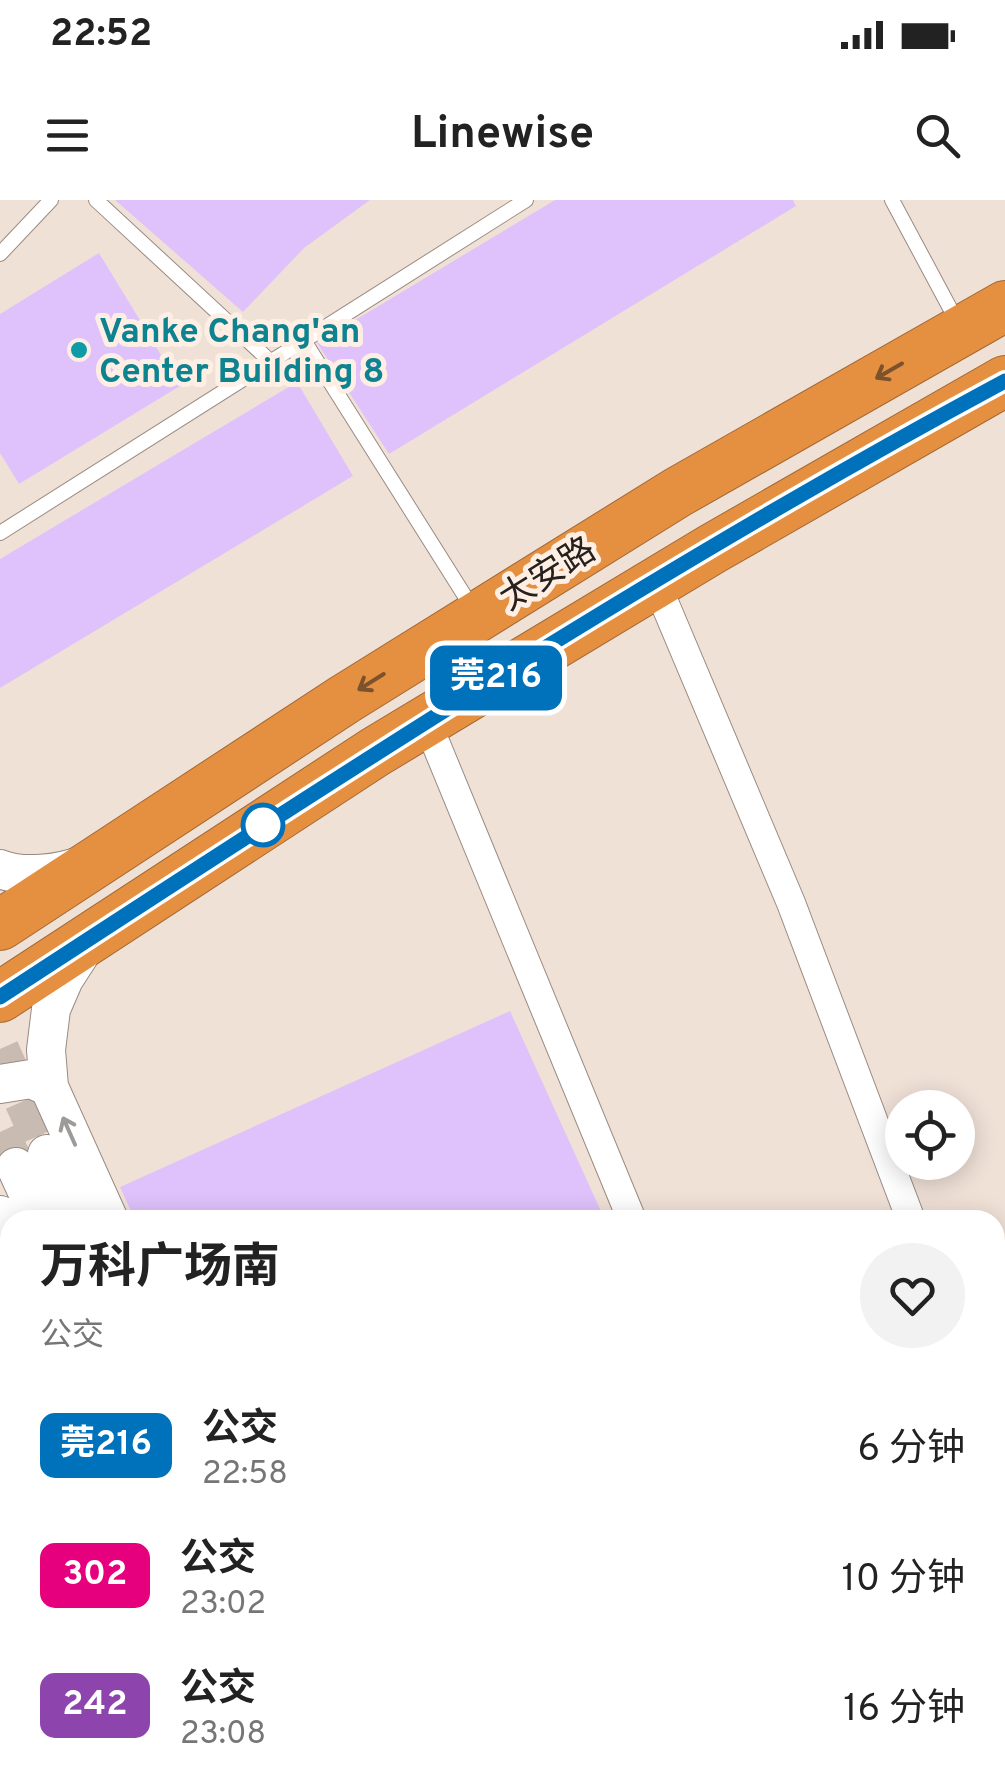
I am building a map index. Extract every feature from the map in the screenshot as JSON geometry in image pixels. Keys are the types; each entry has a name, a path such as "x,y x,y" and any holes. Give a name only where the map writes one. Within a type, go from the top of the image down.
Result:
{"highway":[{"name":"太安路","path":"0,924 345,698 678,492 1005,306"},
{"name":"太安路","path":"0,996 426,720 1005,380"}],"street":[{"path":"656,583 790,903 907,1210"},
{"path":"426,720 628,1210"},
{"path":"0,868 6,872 46,873 74,868 108,854"},
{"path":"93,936 64,979 51,1009 46,1050 50,1086 106,1210"},
{"path":"0,1084 31,1078 50,1086"},
{"path":"39,1210 32,1160 70,1210"}],"lane":[{"path":"0,254 51,200"},
{"path":"96,200 270,360"},
{"path":"1,529 526,200"},
{"path":"892,200 962,330"},
{"path":"303,339 478,616"}],"building":[{"path":"115,200 370,200 304,248 243,312"},
{"path":"555,200 793,200 796,206 389,454 317,343"},
{"name":"Vanke Chang'an Center Building 8","path":"99,253 180,386 19,484 0,453 0,314"},
{"path":"297,382 353,476 0,688 0,559"},
{"path":"510,1011 600,1210 130,1210 120,1187"}],"tunnel":[{"path":"0,1049 47,1154"},
{"path":"0,1132 16,1167"}],"bus line":[{"name":"莞216","path":"0,997 375,752 712,549 1005,381"}],"place":[{"name":"Vanke Chang'an Center Building 8","path":"79,350"}]}
